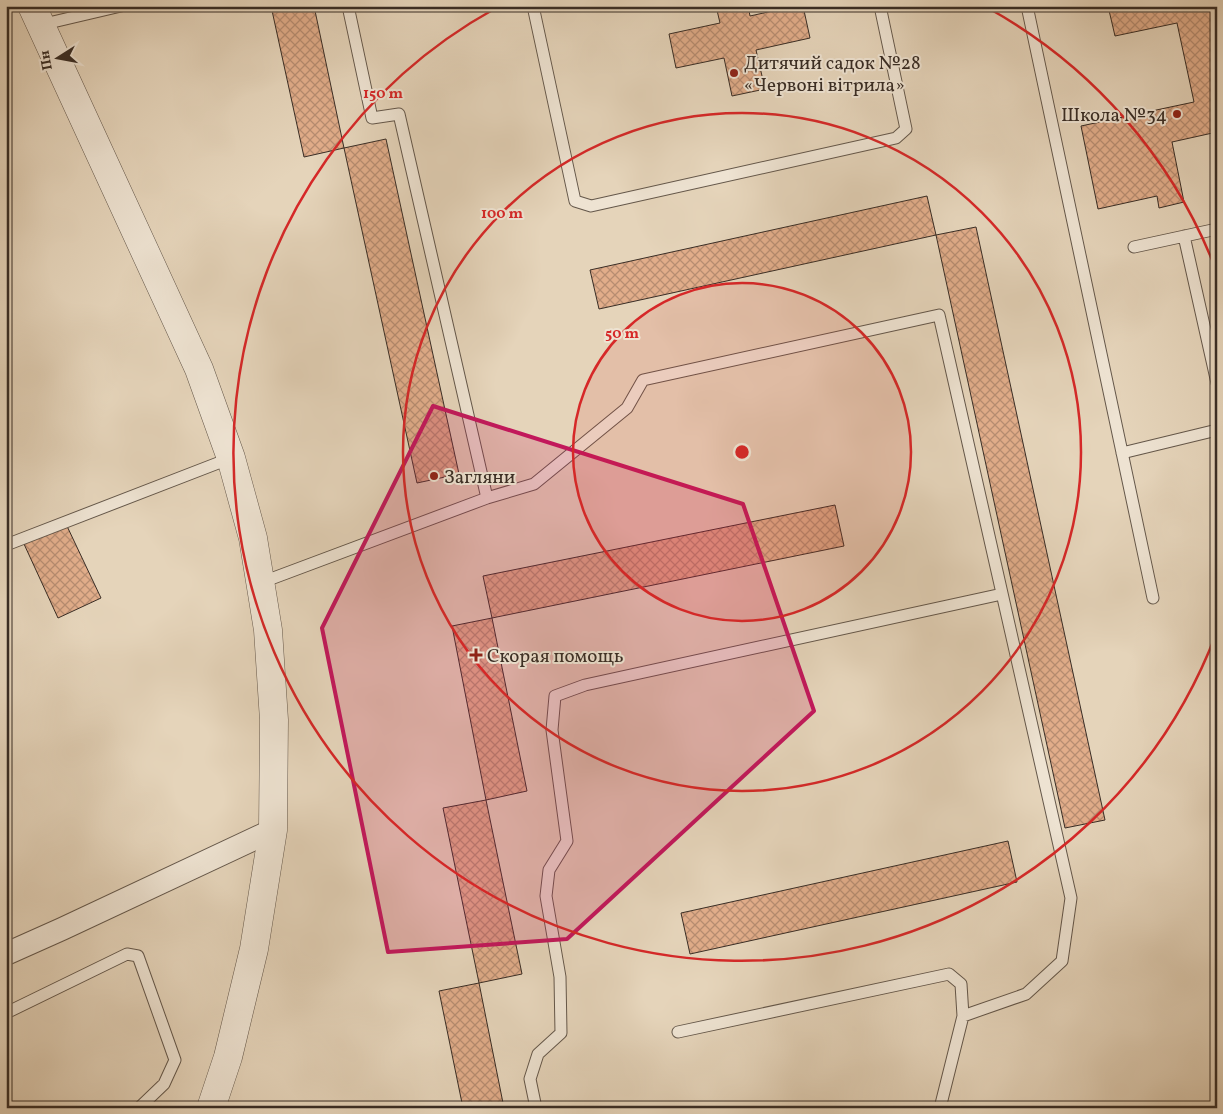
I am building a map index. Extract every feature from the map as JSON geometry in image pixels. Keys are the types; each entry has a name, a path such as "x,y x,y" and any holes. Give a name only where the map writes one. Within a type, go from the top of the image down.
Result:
{"street":[{"path":"36,16 199,369 232,458 253,538 268,630 274,720 273,830 254,949 228,1057 211,1108"},
{"path":"6,954 273,830"}],"lane":[{"path":"36,16 120,6"},
{"path":"348,6 372,118 399,114 486,498"},
{"path":"533,6 575,201 591,206 896,138 906,129 880,6"},
{"path":"1027,6 1153,598"},
{"path":"1134,247 1217,229"},
{"path":"1184,236 1217,383"},
{"path":"260,582 486,498 534,484 627,408 643,380 939,315 1071,898 1062,960 1026,994 963,1016"},
{"path":"1122,453 1217,430"},
{"path":"6,545 232,458"},
{"path":"536,1108 530,1079 538,1054 561,1033 560,976 546,896 549,870 567,841 552,730 555,696 585,685 1002,594"},
{"path":"6,1013 127,954 138,956 175,1060 164,1084 139,1108"},
{"path":"678,1032 949,974 961,984 963,1016 940,1108"}],"highlighted area":[{"path":"433,406 743,504 814,711 567,939 388,952 322,628"}],"building":[{"path":"271,6 314,6 344,148 304,157"},
{"path":"716,6 748,6 750,16 803,6 810,38 756,50 765,89 732,96 724,58 676,68 669,34 720,23"},
{"name":"Школа №34","path":"1108,6 1217,6 1217,132 1172,142 1184,202 1159,208 1157,196 1098,209 1081,126 1194,102 1177,23 1115,36"},
{"path":"386,139 459,474 417,483 344,148"},
{"path":"927,196 936,235 599,309 590,270"},
{"path":"976,227 1105,820 1065,828 936,235"},
{"path":"835,505 844,546 492,618 483,576"},
{"path":"66,524 101,598 58,618 24,544"},
{"path":"492,618 527,791 486,800 452,626"},
{"path":"486,800 522,974 479,983 443,808"},
{"path":"1008,841 1017,882 690,954 681,913"},
{"path":"479,983 504,1108 463,1108 439,991"}],"place":[{"name":"Дитячий садок №28 «Червоні вітрила»","path":"734,73"},
{"name":"Школа №34","path":"1177,114"},
{"name":"Загляни","path":"434,476"},
{"name":"Скорая помощь","path":"476,655"}]}
